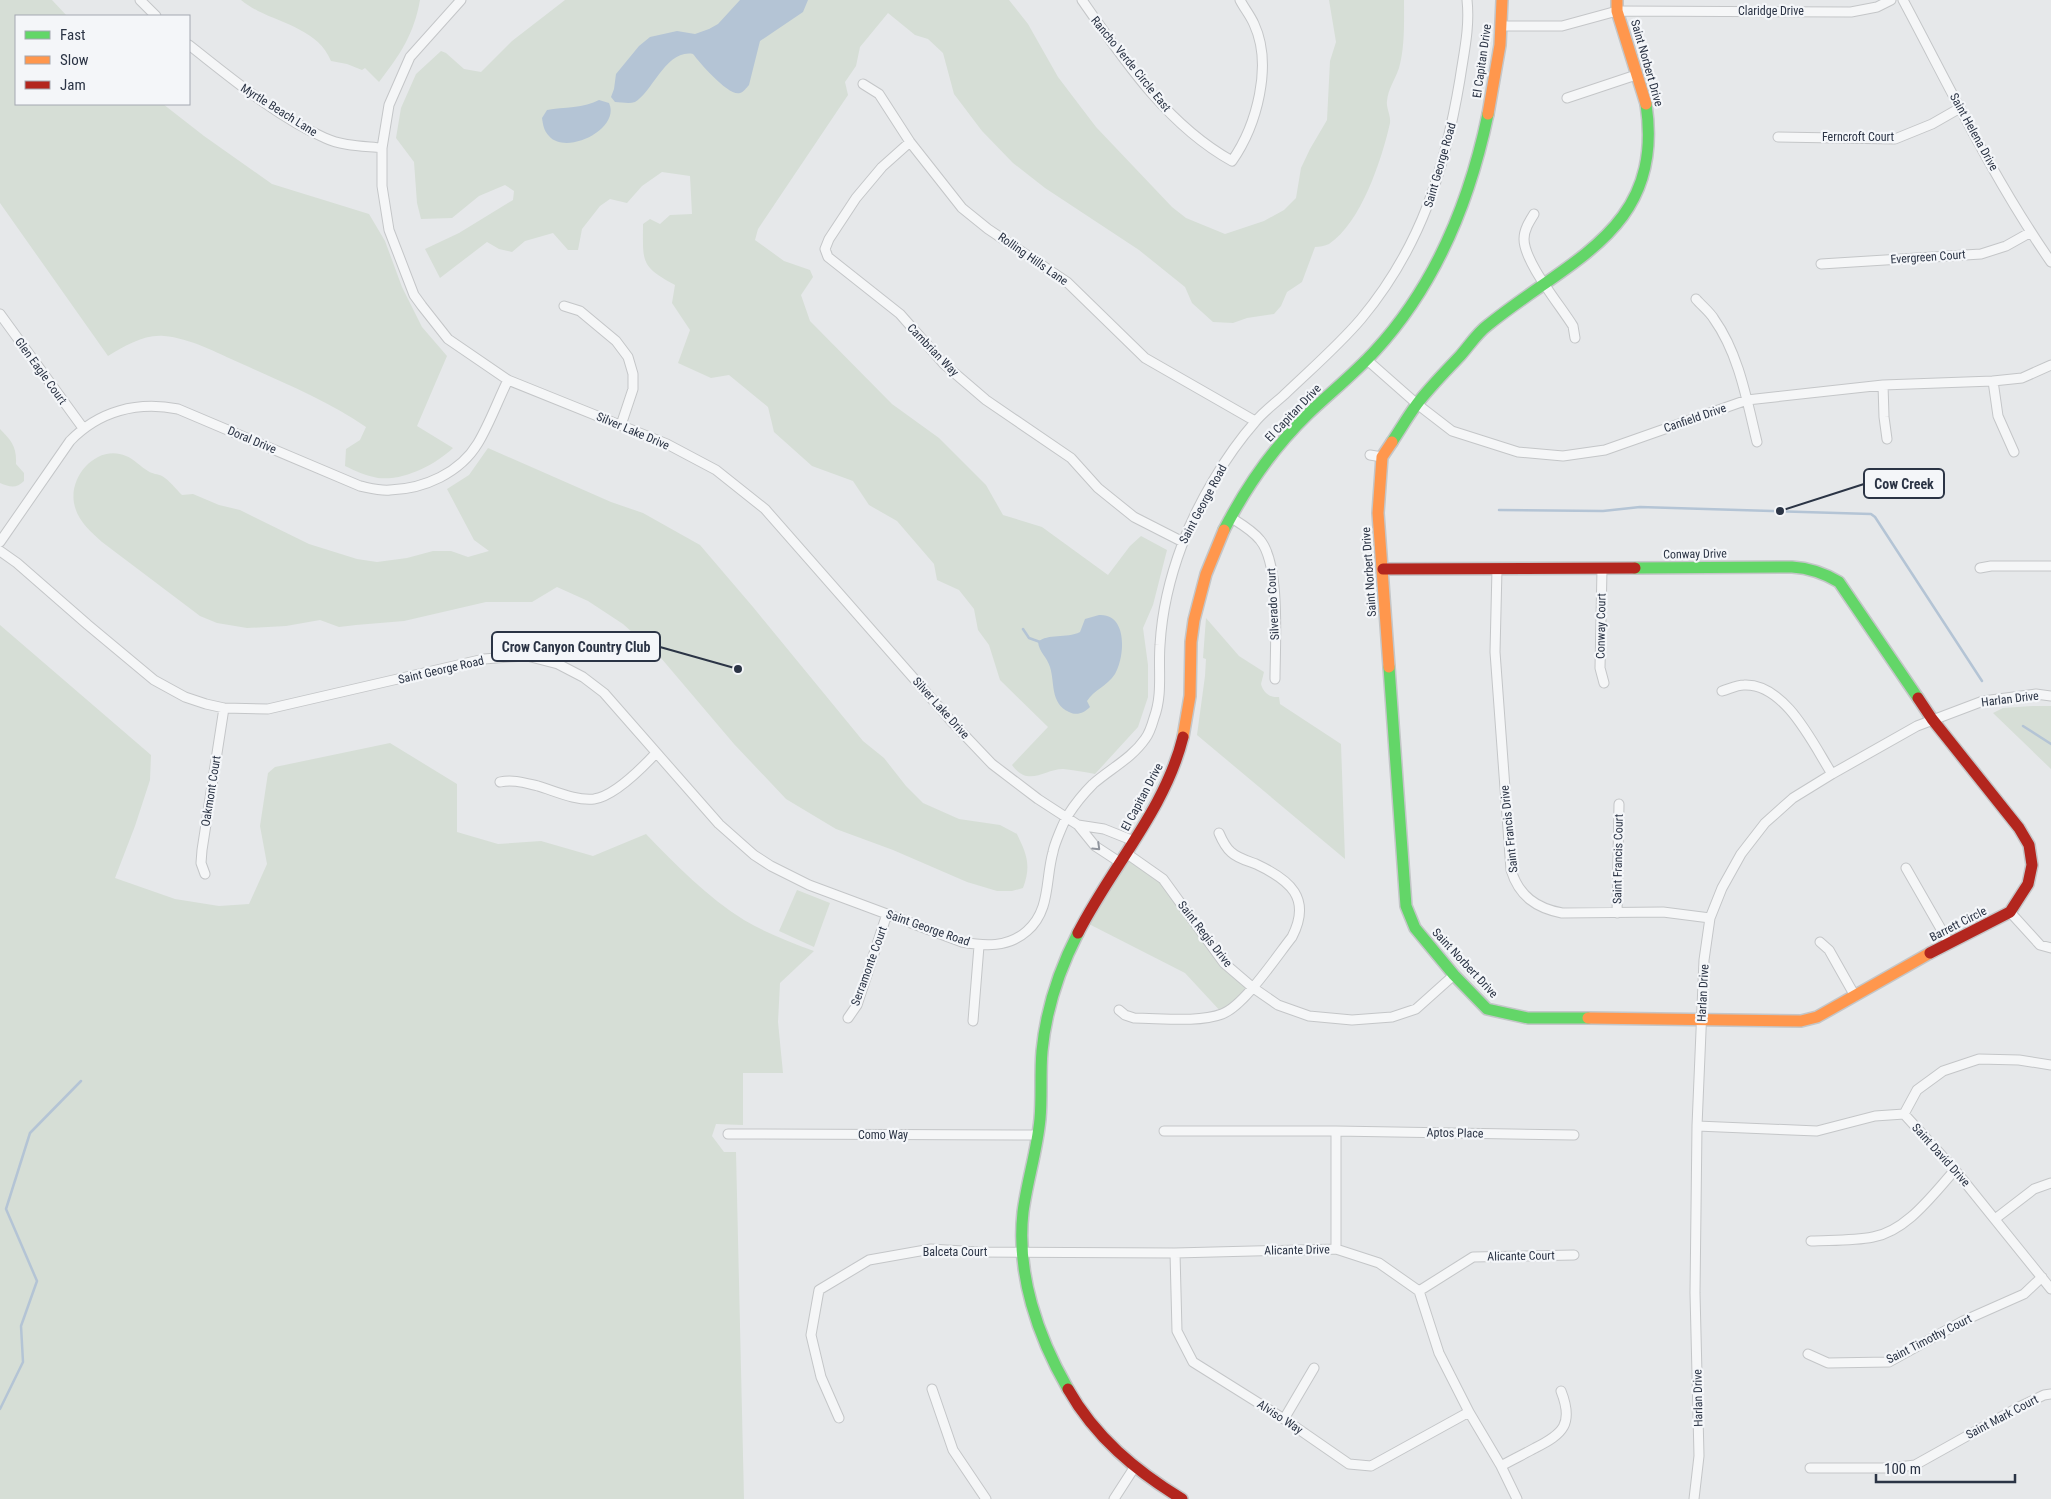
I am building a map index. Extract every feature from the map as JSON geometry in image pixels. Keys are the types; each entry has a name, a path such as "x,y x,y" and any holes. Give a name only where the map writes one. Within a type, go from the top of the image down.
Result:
{"street":[{"path":"140,0 155,15"},
{"name":"Silver Lake Drive","path":"461,0 410,57 389,105 382,148 382,186 389,230 414,295 448,339 508,380 667,444 716,470 764,509 953,723 992,764 1078,825"},
{"name":"Rancho Verde Circle East","path":"1082,0 1110,41 1160,102 1188,130 1218,153 1232,161 1243,144 1261,90 1262,59 1254,24 1240,0"},
{"name":"Saint George Road","path":"0,551 17,563 154,680 186,697 224,708 268,709 484,660 527,656 558,664 595,685 616,706 720,824 754,855 771,866 809,885 962,942 980,946 1002,944 1018,938 1028,931 1037,919 1046,898 1053,850 1066,818 1093,784 1125,759 1146,739 1160,696 1160,647 1164,610 1170,580 1183,542 1208,490 1225,462 1255,421 1361,319 1398,268 1420,228 1449,142 1469,21 1467,0"},
{"name":"El Capitan Drive","path":"1182,1499 1134,1468 1104,1440 1082,1411 1063,1380 1045,1342 1033,1308 1023,1252 1022,1227 1026,1194 1038,1135 1043,1038 1056,982 1068,952 1167,783 1181,745 1189,705 1192,638 1197,607 1206,571 1230,516 1254,479 1291,432 1366,360 1398,324 1420,293 1444,251 1465,198 1488,111 1502,26 1502,0"},
{"name":"Claridge Drive","path":"1502,26 1562,26 1617,5 1851,12 1877,7 1891,0"},
{"name":"Saint Helena Drive","path":"1903,0 1960,108 2030,232 2051,262"},
{"name":"Saint Norbert Drive","path":"1617,5 1636,75 1645,98 1649,124 1648,155 1640,187 1628,210 1604,239 1486,326 1417,404 1382,457 1378,513 1406,906 1415,928 1454,975 1486,1009 1528,1018 1702,1019"},
{"name":"Myrtle Beach Lane","path":"190,45 246,90 326,139 382,148"},
{"path":"1567,98 1636,75"},
{"name":"Rolling Hills Lane","path":"863,84 878,94 910,142 962,208 988,229 1067,282 1144,358 1255,421"},
{"name":"Ferncroft Court","path":"1778,137 1895,139 1932,124 1960,108"},
{"name":"Cambrian Way","path":"910,142 882,167 856,198 829,239 826,249 828,257 900,314 944,364 986,400 1071,458 1098,488 1134,517 1183,542"},
{"path":"1534,214 1526,228 1524,239 1527,256 1573,326 1575,338"},
{"name":"Evergreen Court","path":"1821,264 1981,254 2006,246 2030,232"},
{"path":"1696,299 1714,319 1733,354 1757,442"},
{"path":"564,306 580,310 616,341 628,358 633,374 633,389 621,425"},
{"name":"Glen Eagle Court","path":"0,314 83,428"},
{"name":"Canfield Drive","path":"1366,360 1452,431 1518,452 1563,456 1605,450 1747,400 1883,385 1993,381 2022,378 2051,365"},
{"name":"Doral Drive","path":"0,542 60,455 83,428 108,414 128,408 161,406 194,415 360,486 388,490 430,483 448,473 463,461 478,444 508,380"},
{"path":"1993,381 1998,416 2014,452"},
{"path":"1883,385 1887,439"},
{"path":"1370,454 1382,457"},
{"name":"Silverado Court","path":"1230,516 1247,527 1261,541 1269,556 1274,574 1275,679"},
{"path":"1980,568 1991,566 2051,566"},
{"name":"Conway Drive","path":"1382,569 1806,567 1823,572 1839,582 1932,719"},
{"name":"Saint Francis Drive","path":"1497,569 1496,670 1511,870 1515,883 1533,903 1548,910 1562,913 1664,912 1710,918"},
{"name":"Conway Court","path":"1602,569 1600,668 1604,683"},
{"path":"1722,691 1743,685 1759,686 1775,694 1788,706 1832,774"},
{"name":"Harlan Drive","path":"1694,1499 1699,1456 1695,1292 1697,1126 1704,960 1710,918 1722,888 1741,854 1766,823 1793,798 1832,774 1932,719 1983,701 2036,694 2051,696"},
{"name":"Oakmont Court","path":"205,874 201,863 202,850 224,708"},
{"path":"1932,719 2019,828 2030,845 2032,865 2028,884 2010,912 2040,945 2051,948"},
{"path":"500,782 508,780 573,796 594,799 615,790 656,753"},
{"name":"Saint Francis Court","path":"1617,913 1619,804"},
{"path":"1078,825 1104,829 1134,841"},
{"name":"Saint Regis Drive","path":"1078,825 1095,846 1163,879 1224,962 1278,1005 1309,1016 1352,1020 1392,1017 1416,1009 1454,975"},
{"path":"1119,1010 1125,1015 1134,1018 1204,1018 1224,1014 1239,1003 1292,937 1298,925 1300,912 1297,897 1292,886 1282,877 1233,854 1225,845 1219,833"},
{"path":"1906,868 1949,943"},
{"name":"Barrett Circle","path":"1702,1019 1801,1021 1817,1017 1949,943 2010,912"},
{"name":"Serramonte Court","path":"848,1018 857,1005 887,914"},
{"path":"1820,942 1832,954 1855,996"},
{"path":"973,1021 980,946"},
{"path":"1904,1114 1918,1090 1942,1071 1979,1059 2019,1060 2051,1065"},
{"name":"Saint David Drive","path":"1697,1126 1817,1131 1875,1116 1904,1114 1955,1170 2051,1289"},
{"path":"1336,1131 1336,1249"},
{"name":"Aptos Place","path":"1164,1132 1336,1131 1574,1135"},
{"name":"Como Way","path":"728,1134 1038,1135"},
{"path":"1811,1241 1872,1238 1886,1234 1900,1226 1955,1170"},
{"path":"1995,1218 2034,1189 2051,1183"},
{"name":"Balceta Court","path":"839,1418 821,1377 811,1335 820,1290 869,1260 931,1249 1023,1252"},
{"name":"Alicante Drive","path":"1023,1252 1175,1253 1336,1249 1379,1263 1419,1291"},
{"name":"Alviso Way","path":"1175,1253 1177,1331 1192,1362 1284,1419 1349,1464 1370,1466 1468,1412"},
{"name":"Alicante Court","path":"1419,1291 1473,1257 1574,1255"},
{"name":"Saint Timothy Court","path":"1808,1354 1828,1363 1889,1362 1963,1321 2024,1294 2042,1277"},
{"path":"1419,1291 1439,1353 1468,1412 1501,1466 1517,1499"},
{"path":"1284,1419 1314,1368"},
{"path":"932,1389 953,1450 986,1499"},
{"path":"1501,1466 1554,1439 1563,1430 1567,1418 1566,1402 1561,1391"},
{"name":"Saint Mark Court","path":"1810,1468 1890,1468 1915,1465 2019,1407 2044,1395 2051,1394"},
{"path":"1114,1499 1134,1468"}],"shaded area":[{"path":"0,0 52,0 66,15 15,15 15,105 164,105 204,136 272,184 369,214 385,241 402,287 422,327 447,356 417,426 453,448 418,471 398,477 374,477 345,466 346,449 360,440 366,427 321,400 203,346 174,337 157,336 142,339 108,356 0,203"},
{"path":"241,0 420,0 414,23 405,44 379,82 365,68 362,70 347,64 331,61 318,42 309,35 258,11"},
{"path":"565,0 1009,0 1028,24 1058,77 1096,127 1172,207 1186,218 1225,234 1264,221 1284,210 1296,198 1301,168 1327,120 1330,61 1336,42 1329,0 1404,0 1404,34 1401,60 1389,92 1387,106 1390,123 1376,172 1351,221 1329,244 1315,247 1302,282 1287,292 1281,306 1274,314 1247,318 1233,323 1213,322 1192,303 1185,287 1139,250 1045,188 1013,163 982,131 954,94 943,53 928,39 915,35 888,13 860,47 856,66 845,82 848,95 758,229 755,240 784,261 810,270 813,277 801,295 810,321 892,404 939,438 986,485 1003,515 1042,527 1108,575 1130,546 1141,536 1167,550 1153,605 1143,628 1148,665 1148,697 1138,727 1095,774 1063,769 1037,776 1024,775 1018,772 1012,765 1048,727 1000,680 989,645 978,630 974,609 959,590 937,580 934,564 897,521 869,505 853,481 812,466 774,432 768,407 729,375 711,378 678,363 690,330 672,303 675,285 655,273 646,262 643,247 643,224 650,219 660,224 670,215 692,214 690,176 662,172 642,186 627,203 610,199 600,206 582,229 578,250 568,250 553,233 525,241 512,252 499,249 487,242 440,278 425,249 459,233 513,200 514,191 505,185 479,196 452,218 421,219 417,203 414,162 396,138 401,108 416,74 441,51 446,53 464,69 481,72 512,41"},
{"path":"0,429 12,444 16,464 24,473 24,481 16,486 0,483"},
{"path":"488,448 611,502 643,513 700,545 863,741 884,758 906,786 923,803 959,819 1000,825 1017,834 1027,859 1026,880 1023,888 1012,891 997,891 967,882 893,850 836,829 786,799 734,744 661,658 623,624 588,601 557,587 532,602 486,602 404,621 339,627 320,620 286,626 247,628 217,623 200,616 102,542 81,520 74,503 76,482 88,464 105,454 116,453 129,457 150,472 162,476 182,495 193,494 219,505 240,510 309,544 357,559 377,562 407,558 433,551 451,551 468,557 489,551 474,540 447,489 469,475"},
{"path":"1206,618 1239,656 1264,672 1261,684 1267,694 1272,697 1279,697 1280,704 1341,744 1345,859 1197,735 1205,676 1206,659 1203,658"},
{"path":"0,625 151,755 150,780 115,878 175,899 219,906 249,904 267,864 260,826 268,773 275,767 390,743 457,784 457,832 498,844 541,841 593,856 646,834 692,880 730,911 761,929 814,951 780,983 778,1022 783,1073 743,1073 743,1125 716,1124 712,1136 724,1152 736,1152 744,1499 0,1499"},
{"path":"2051,706 2051,769 1993,713 2003,708"},
{"path":"1126,853 1163,879 1224,963 1252,987 1223,1014 1185,973 1085,922"},
{"path":"797,890 830,903 814,947 779,931"}],"water":[{"path":"740,0 808,0 803,12 760,41 749,85 743,92 735,93 729,90 693,54 683,54 667,65 635,102 615,102 611,97 616,74 639,46 650,37 677,31 695,34 709,29 718,24"},
{"path":"599,100 609,103 611,113 607,122 600,130 590,137 567,143 557,141 546,132 542,118 547,110 581,106"},
{"path":"1099,615 1108,616 1115,621 1119,628 1122,637 1121,657 1112,678 1087,701 1090,707 1085,711 1075,714 1063,708 1056,698 1050,667 1038,642 1042,639 1080,632 1085,619"}],"waterway":[{"path":"1499,510 1603,511 1640,507 1871,514 1875,517 1982,681"},
{"path":"1023,629 1029,638 1040,642"},
{"path":"2023,726 2051,744"},
{"path":"0,1409 23,1362 21,1326 37,1281 6,1209 30,1133 81,1081"}],"traffic: fast":[{"path":"1392,442 1410,413 1480,332 1579,259 1604,237 1626,212 1641,182 1648,147 1646,104"},
{"path":"1224,530 1251,483 1283,440 1375,351 1415,299 1432,270 1460,210 1471,178 1488,114"},
{"path":"1635,568 1792,567 1817,571 1828,576 1839,582 1918,698"},
{"path":"1389,667 1406,906 1415,928 1454,975 1487,1009 1528,1018 1588,1018"},
{"path":"1068,1389 1047,1348 1032,1304 1026,1282 1022,1235 1023,1212 1040,1119 1044,1035 1050,1005 1059,976 1078,933"}],"traffic: slow":[{"path":"1488,114 1500,45 1502,0"},
{"path":"1617,0 1617,11 1646,104"},
{"path":"1389,667 1378,513 1382,457 1392,442"},
{"path":"1183,737 1190,696 1191,642 1194,620 1206,574 1224,530"},
{"path":"1588,1018 1801,1021 1817,1017 1930,953"}],"traffic: jam":[{"path":"1383,569 1635,568"},
{"path":"1918,698 1932,719 2019,828 2029,845 2032,865 2028,884 2010,912 1930,953"},
{"path":"1078,933 1164,789 1175,764 1183,737"},
{"path":"1068,1389 1091,1422 1118,1452 1149,1477 1182,1499"}],"place":[{"name":"Cow Creek","path":"1780,511"},
{"name":"Crow Canyon Country Club","path":"738,669"}]}
